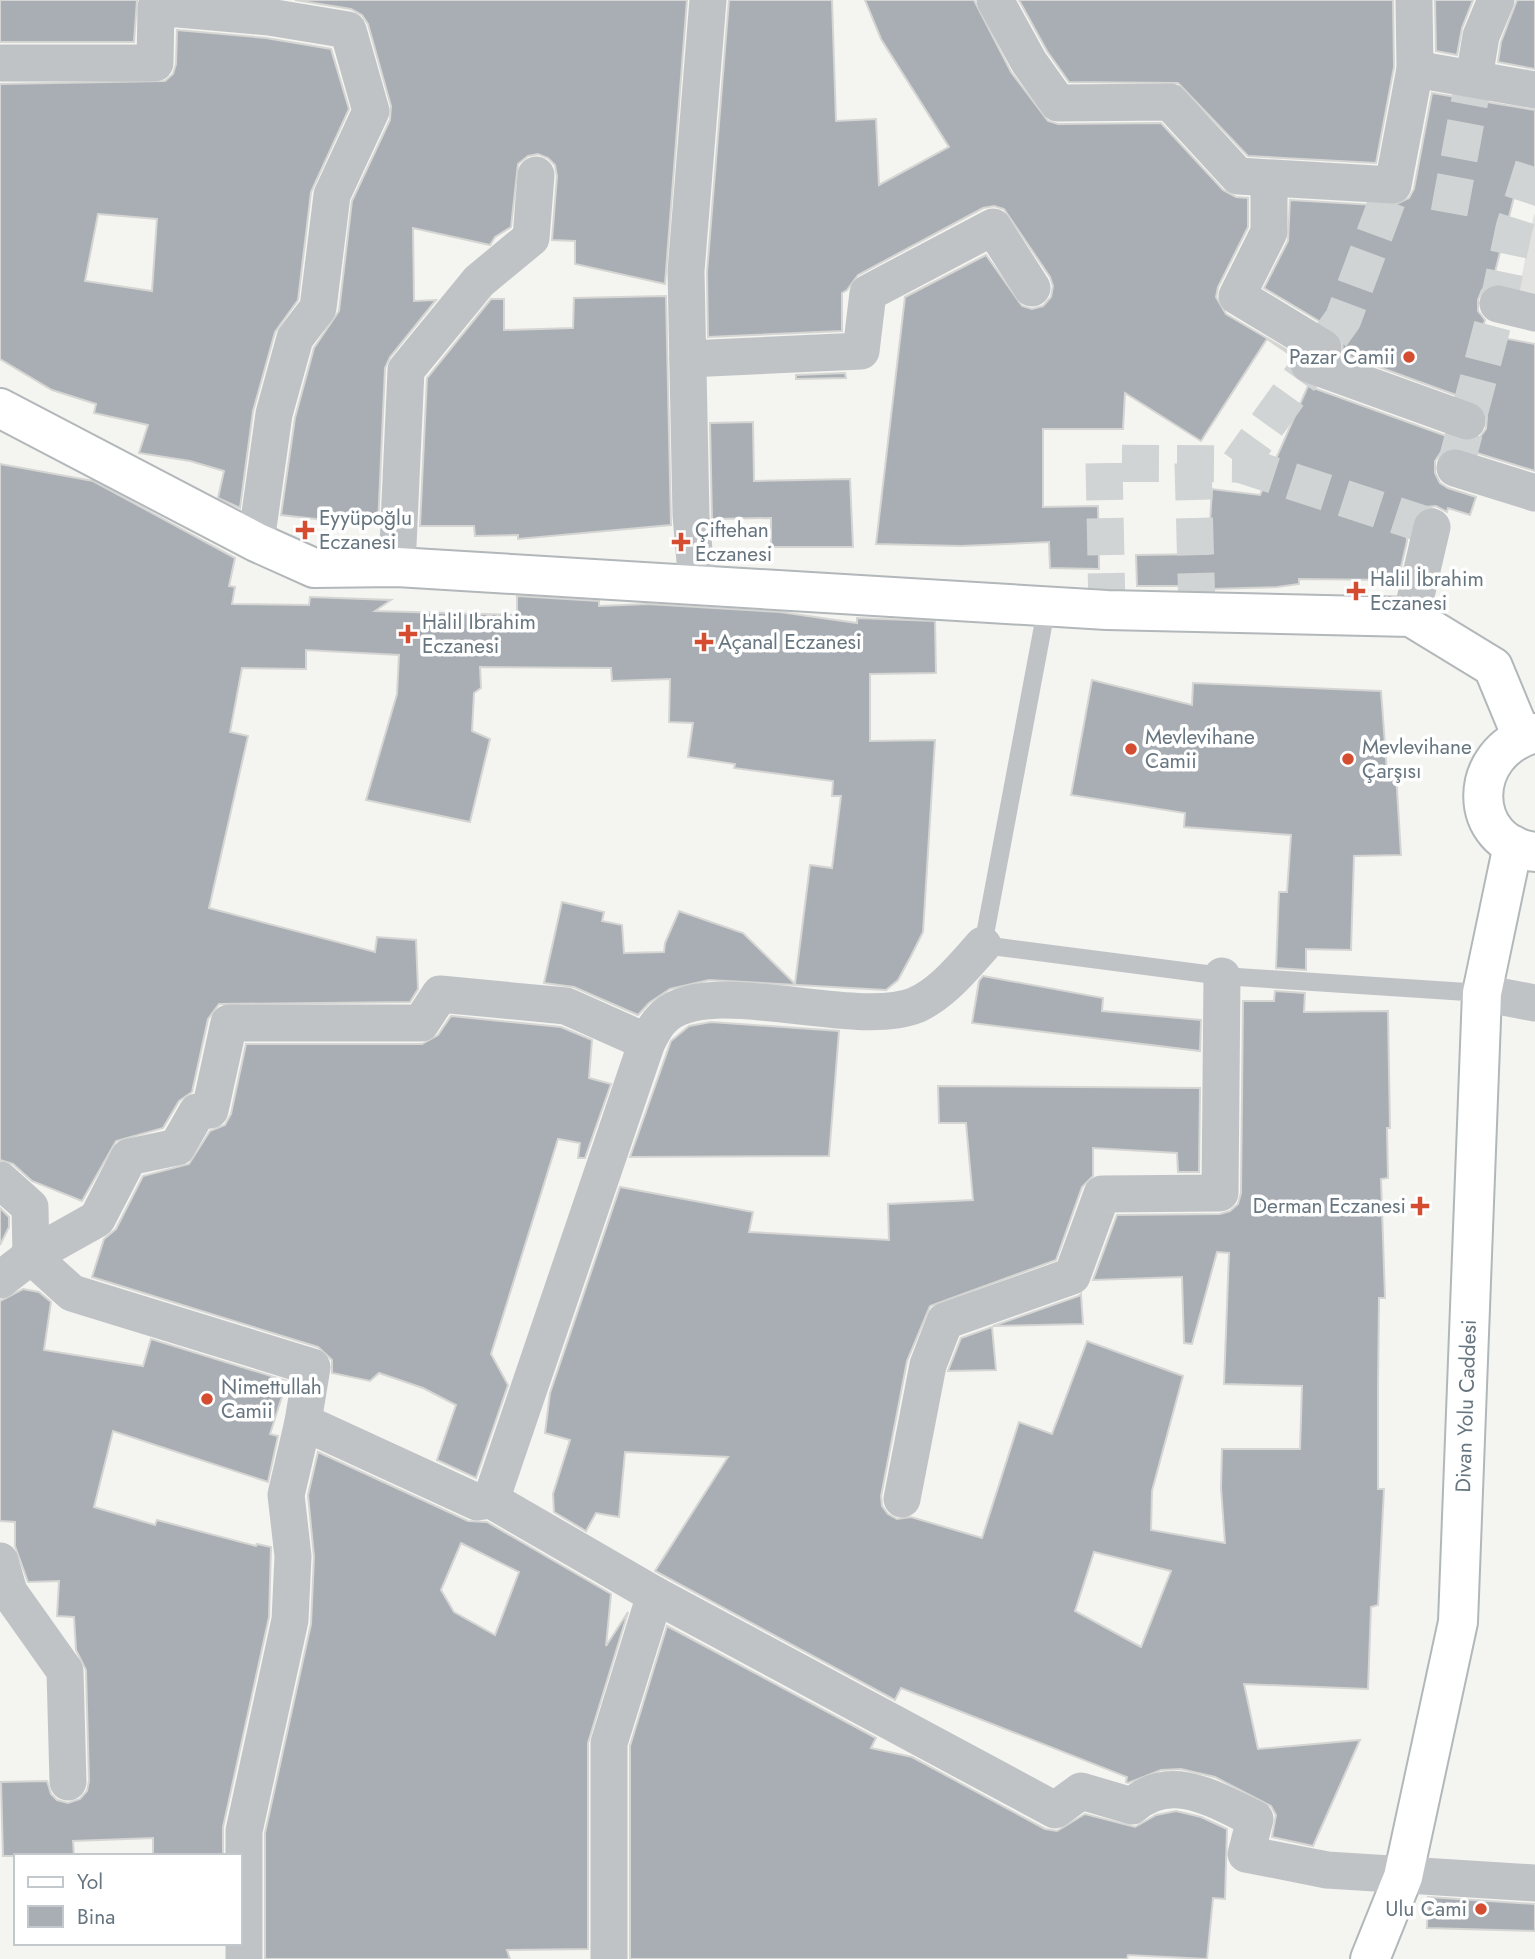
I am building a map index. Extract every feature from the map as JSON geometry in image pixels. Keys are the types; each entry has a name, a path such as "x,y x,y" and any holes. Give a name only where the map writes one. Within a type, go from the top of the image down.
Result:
{"main road":[{"path":"0,408 256,542 314,568 397,567 1047,605 1411,617 1493,667 1529,735 1505,746 1492,760 1484,778 1482,798 1488,817 1498,833 1524,849"},
{"name":"Divan Yolu Caddesi","path":"1370,1959 1403,1877 1458,1622 1482,993 1524,849"}],"street":[{"path":"697,585 691,515 685,271 708,0"},
{"path":"995,0 1029,62 1058,103 1170,102 1238,176 1393,185 1415,69 1414,0"},
{"path":"1474,78 1481,36 1496,0"},
{"path":"0,63 155,63 156,7 270,17 348,30 371,111 332,195 318,308 295,338 274,414 256,542"},
{"path":"1415,69 1535,90"},
{"path":"397,567 407,370 479,281 531,238 536,175"},
{"path":"1269,179 1269,232 1237,296 1315,356 1467,421"},
{"path":"688,359 861,351 868,293 993,227 1032,288"},
{"path":"1498,304 1535,313"},
{"path":"1455,468 1535,493"},
{"path":"1411,617 1432,527"},
{"path":"491,1500 647,1042 662,1018 689,1004 720,998 865,1013 916,1005 953,979 983,945"},
{"path":"902,1499 928,1365 945,1321 1072,1276 1102,1194 1220,1193 1222,976"},
{"path":"1482,993 1535,1003"},
{"path":"0,1280 31,1256 97,1219 129,1157 177,1147 197,1112 210,1110 229,1023 421,1023 440,994 566,1006 647,1042"},
{"path":"0,1180 30,1207 31,1256 72,1293 312,1367 303,1422 286,1495 293,1556 290,1620 244,1831 244,1959"},
{"path":"303,1422 477,1502 491,1500 655,1595 1055,1810 1081,1791 1132,1806 1147,1792 1193,1789 1255,1819 1245,1854 1327,1870 1403,1877 1535,1883"},
{"path":"0,1561 9,1592 65,1671 68,1782"},
{"path":"609,1959 609,1743 655,1595"}],"lane":[{"path":"1047,605 983,945 1222,976 1482,993"}],"shaded area":[{"path":"1535,215 1535,309 1516,305"}],"building":[{"path":"0,0 137,0 134,42 0,42"},
{"path":"295,0 687,0 665,284 575,264 575,241 552,240 557,176 555,165 538,154 528,156 518,164 511,227 495,237 490,245 413,228 414,301 436,300 390,357 385,368 378,526 281,515 295,418 314,348 339,311 352,201 390,120 391,106 368,24 362,15 351,9"},
{"path":"729,0 832,0 836,121 876,119 879,185 949,147 881,39 865,0 974,0 1011,72 1048,121 1058,124 1161,123 1223,190 1236,197 1248,198 1248,227 1218,287 1216,297 1226,314 1292,353 1291,355 1267,339 1201,441 1125,393 1123,429 1043,429 1043,507 1098,506 1099,569 1050,568 1049,542 961,546 876,544 905,297 986,255 1022,306 1032,309 1043,306 1051,297 1053,286 1050,277 1004,209 994,206 983,208 858,275 842,293 842,331 708,337 707,272"},
{"path":"1019,0 1393,0 1394,67 1376,163 1248,156 1178,83 1069,82 1047,51"},
{"path":"1435,0 1473,0 1462,28 1457,55 1436,51"},
{"path":"1517,0 1535,0 1535,69 1498,62 1501,42"},
{"path":"177,30 266,38 331,49 349,109 311,192 298,300 275,332 253,411 240,508 218,498 224,471 190,461 139,453 148,425 94,413 96,404 52,390 0,359 0,84 165,81 173,74","holes":["98,214 157,219 152,291 85,281"]},
{"path":"1432,93 1535,110 1535,205 1514,197 1492,284 1482,290 1478,311 1485,320 1481,334 1535,344 1535,471 1461,448 1451,447 1441,452 1435,461 1435,473 1440,483 1448,488 1476,497 1470,515 1448,508 1447,512 1436,506 1425,507 1415,516 1405,513 1407,541 1398,580 1299,579 1299,584 1277,587 1212,589 1212,586 1137,586 1136,555 1208,554 1212,489 1260,495 1308,386 1460,441 1471,441 1480,437 1486,429 1487,417 1483,408 1475,402 1343,354 1342,339 1334,330 1264,288 1288,241 1290,200 1392,206 1409,198 1414,189"},
{"path":"666,296 671,525 518,539 518,535 475,536 474,526 420,526 427,378 491,299 504,299 504,330 573,328 574,298"},
{"path":"845,373 846,378 796,379 796,375"},
{"path":"753,422 754,481 850,479 853,547 771,547 771,518 712,519 710,423"},
{"path":"0,464 93,481 235,558 229,586 235,587 232,604 309,605 310,597 391,600 375,611 517,615 517,596 599,601 599,606 648,604 780,612 857,623 857,618 935,621 936,673 870,674 870,741 935,740 923,932 898,980 886,990 709,980 670,989 649,1003 638,1015 574,987 544,983 562,902 604,912 602,921 622,925 624,953 664,952 665,943 679,911 743,933 795,984 810,865 832,868 841,796 832,796 833,781 734,768 735,764 688,757 693,723 669,722 670,679 612,681 611,668 480,667 481,688 474,693 472,731 490,739 470,822 366,800 397,694 399,655 306,650 306,669 242,668 230,732 248,736 209,908 375,952 377,937 416,940 418,989 410,1002 219,1004 208,1019 192,1092 179,1101 163,1128 116,1141 82,1201 32,1181 13,1164 0,1160"},
{"path":"1092,680 1192,705 1193,683 1381,691 1387,772 1396,773 1401,855 1354,856 1351,950 1306,949 1306,970 1276,968 1279,892 1287,892 1291,835 1184,827 1185,813 1071,795"},
{"path":"983,976 1103,998 1102,1011 1201,1020 1200,1051 972,1023 979,981"},
{"path":"1275,991 1305,993 1304,1012 1388,1011 1390,1128 1387,1128 1388,1178 1381,1179 1385,1298 1379,1298 1378,1386 1378,1489 1384,1489 1378,1605 1371,1607 1368,1689 1244,1684 1258,1749 1360,1740 1313,1846 1272,1837 1276,1815 1271,1806 1215,1777 1181,1769 1161,1770 1128,1783 1127,1777 901,1688 895,1700 655,1571 728,1457 625,1452 619,1517 596,1513 586,1531 554,1512 553,1494 570,1440 545,1433 550,1393 620,1187 753,1212 749,1232 889,1240 888,1204 973,1200 966,1123 939,1123 938,1086 1200,1088 1199,1172 1178,1172 1177,1153 1093,1148 1093,1176 1082,1187 1056,1260 930,1306 907,1361 881,1496 882,1506 888,1514 897,1519 911,1517 982,1538 1019,1422 1052,1434 1087,1341 1183,1376 1152,1491 1151,1530 1225,1543 1221,1488 1222,1449 1300,1449 1302,1386 1224,1384 1229,1253 1217,1252 1192,1344 1184,1343 1182,1277 1093,1280 1117,1215 1220,1214 1230,1211 1238,1204 1241,1193 1243,1001 1274,1001","holes":["1094,1552 1171,1571 1141,1647 1075,1611"]},
{"path":"451,1016 561,1027 592,1040 589,1078 611,1084 585,1158 578,1158 580,1143 558,1139 491,1354 508,1385 476,1478 437,1460 456,1405 423,1388 379,1373 370,1381 332,1373 332,1360 318,1347 92,1277 104,1239 116,1229 143,1176 189,1164 210,1131 225,1125 231,1114 246,1044 422,1044 438,1035"},
{"path":"711,1022 839,1031 829,1156 630,1157 671,1041 689,1026"},
{"path":"0,1208 9,1217 9,1227 0,1245"},
{"path":"23,1289 39,1292 51,1302 44,1350 143,1366 151,1339 287,1381 270,1434 278,1436 268,1482 113,1431 94,1507 155,1525 157,1520 256,1546 271,1547 269,1617 223,1827 223,1854 153,1854 153,1838 73,1841 74,1854 3,1856 1,1782 47,1781 51,1794 57,1800 68,1803 80,1799 87,1791 89,1781 86,1670 76,1650 74,1617 57,1616 59,1581 28,1582 15,1546 15,1522 0,1521 0,1301"},
{"path":"1081,1294 1083,1324 993,1326 1079,1296"},
{"path":"992,1327 996,1370 948,1371 961,1338"},
{"path":"318,1452 468,1521 487,1522 611,1594 606,1646 628,1612 588,1743 588,1949 507,1950 510,1959 265,1959 265,1833 311,1624 314,1557 308,1495","holes":["461,1543 519,1572 495,1635 454,1612 441,1590"]},
{"path":"667,1626 876,1738 871,1748 912,1757 1045,1829 1057,1831 1085,1814 1135,1827 1156,1815 1176,1811 1201,1817 1227,1829 1225,1899 1213,1898 1207,1959 1128,1955 1127,1959 630,1959 630,1746"},
{"name":"Ulu Cami","path":"1428,1897 1535,1904 1535,1931 1427,1928"}],"tunnel":[{"path":"1449,213 1474,78"},
{"path":"1455,468 1498,304 1514,228 1535,161"},
{"path":"1107,610 1104,463 1239,464 1343,319 1393,185"},
{"path":"1193,463 1197,611"},
{"path":"1239,464 1432,527"}],"place":[{"name":"Pazar Camii","path":"1409,357"},
{"name":"Eyyüpoğlu Eczanesi","path":"305,530"},
{"name":"Çiftehan Eczanesi","path":"681,542"},
{"name":"Halil İbrahim Eczanesi","path":"1356,591"},
{"name":"Halil Ibrahim Eczanesi","path":"408,634"},
{"name":"Açanal Eczanesi","path":"704,642"},
{"name":"Mevlevihane Camii","path":"1131,749"},
{"name":"Mevlevihane Çarşısı","path":"1348,759"},
{"name":"Derman Eczanesi","path":"1420,1206"},
{"name":"Nimettullah Camii","path":"207,1399"},
{"name":"Ulu Cami","path":"1481,1909"}]}
